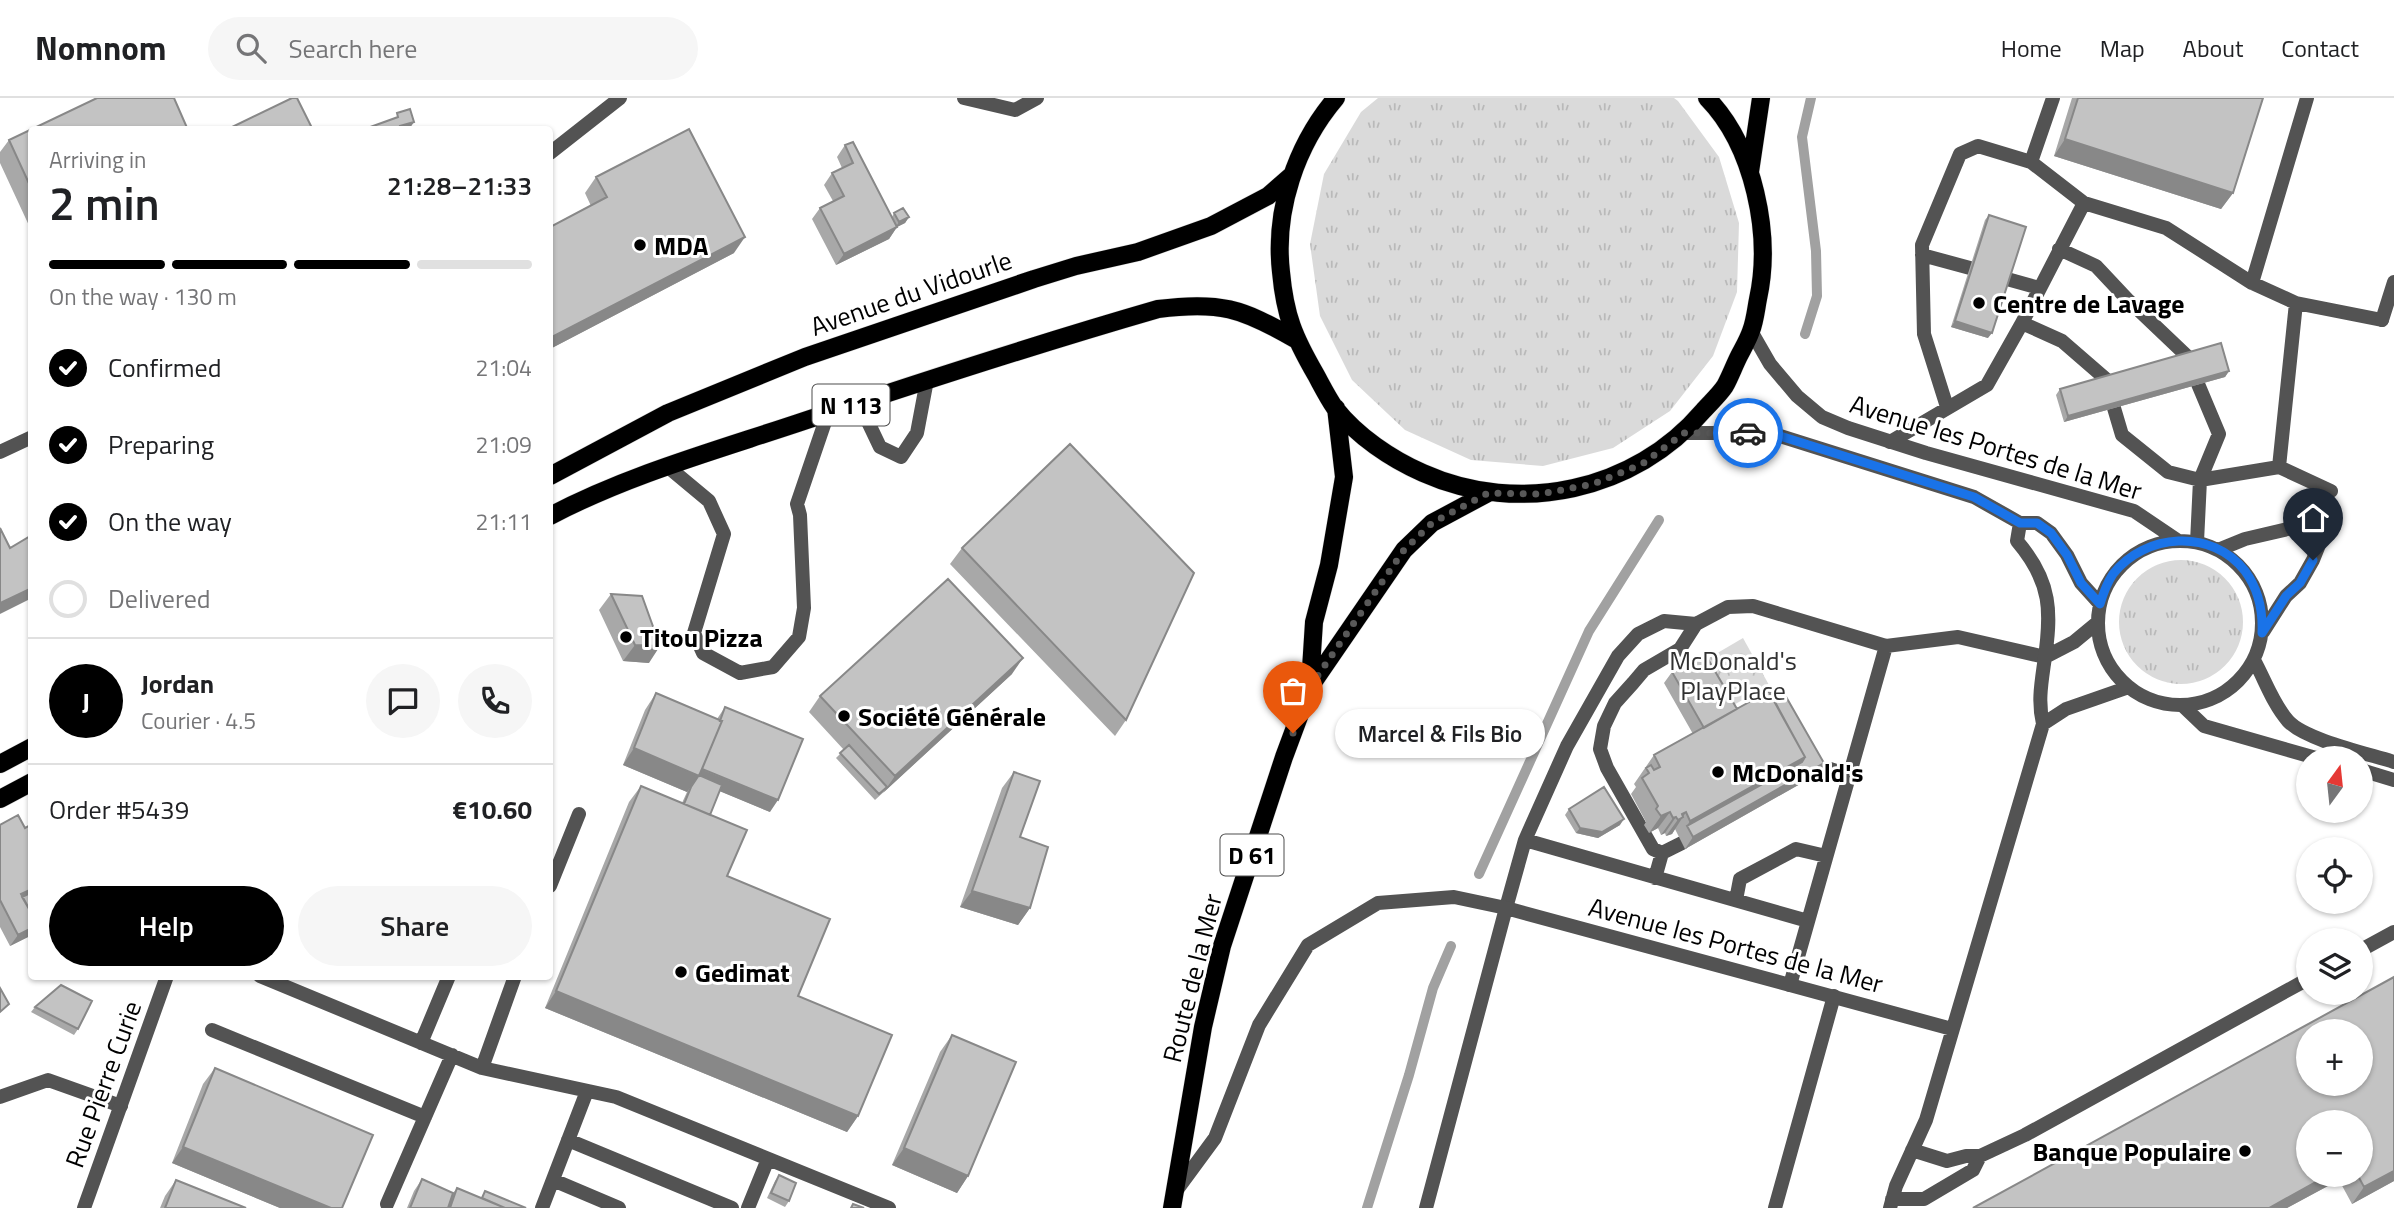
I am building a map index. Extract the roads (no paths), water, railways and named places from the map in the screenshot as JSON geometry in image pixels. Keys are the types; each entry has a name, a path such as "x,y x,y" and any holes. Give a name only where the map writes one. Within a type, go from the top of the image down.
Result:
{"main road":[{"path":"1336,98 1314,128 1292,174 1282,215 1279,257 1283,299 1295,339 1335,408 1367,440 1404,465 1445,483 1488,493 1541,494 1593,484 1642,464 1684,433 1724,387 1751,331 1763,278 1762,225 1750,172 1733,136 1707,98"},
{"path":"1750,172 1761,98"},
{"name":"Avenue du Vidourle","path":"553,473 668,413 805,357 1034,279 1138,252 1211,226 1268,196 1292,174"},
{"name":"N 113","path":"553,514 583,499 667,466 927,380 1158,309 1192,304 1225,307 1264,321 1295,339"},
{"name":"Route de la Mer","path":"1310,687 1314,622 1329,565 1344,477 1335,408"},
{"name":"Route de la Mer","path":"1173,1201 1203,1027 1222,946 1310,687 1404,550 1432,523 1488,493"},
{"path":"0,764 28,749"},
{"path":"0,799 28,784"}],"street":[{"path":"553,151 620,98"},
{"path":"964,98 1015,110 1037,98"},
{"path":"2031,162 2053,98"},
{"path":"2252,284 2307,98"},
{"path":"1947,407 1924,334 1922,245 1960,154 1978,146 2031,162 2084,203 2166,228 2252,284 2296,303 2382,320 2394,282"},
{"path":"1890,442 1987,384 2084,203"},
{"path":"2059,249 2096,266 2189,358"},
{"path":"1922,255 1970,268"},
{"path":"2007,279 2039,288"},
{"path":"2279,467 2296,303"},
{"path":"2022,323 2062,341 2107,380"},
{"name":"Avenue les Portes de la Mer","path":"1751,331 1770,364 1797,396 1822,417 1890,442 2134,512 2177,540"},
{"path":"859,403 880,447 901,457 918,433 927,380"},
{"path":"2197,542 2200,480 2219,434 2198,384"},
{"path":"2114,408 2122,435 2168,472 2200,480 2279,467 2331,491"},
{"path":"667,466 709,501 724,534 694,633 704,653 740,673 773,667 799,637 804,608 800,515 797,504 828,413"},
{"name":"Avenue les Portes de la Mer","path":"1684,433 1780,436 1974,497 2020,523 2037,523 2051,533 2067,555 2081,583 2100,604"},
{"path":"0,452 28,439"},
{"name":"Avenue les Portes de la Mer","path":"2218,550 2245,539 2292,528 2304,522 2315,508 2327,504 2329,520 2313,560 2300,583 2286,596 2262,633"},
{"path":"1980,1156 1973,1170 1924,1199 1891,1204 1926,1119 2043,724 2039,705 2049,620 2045,584 2033,560 2017,541 2020,523"},
{"name":"Avenue les Portes de la Mer","path":"2177,540 2197,542 2232,558 2244,569 2253,584 2263,616 2262,633 2254,660 2245,675 2217,697 2182,705 2154,700 2129,687 2110,665 2103,652 2097,623 2100,604 2114,573 2134,554 2151,545 2177,540"},
{"path":"1662,853 1653,849 1607,768 1600,749 1604,726 1615,703 1644,670 1680,649 1696,624 1728,607 1753,606 1886,646 1958,637 2045,657 2074,642 2097,623"},
{"path":"1426,1208 1525,840 1567,746 1618,656 1638,634 1664,621 1696,624"},
{"path":"1790,985 1886,646"},
{"path":"2254,660 2277,706 2290,723 2329,742 2394,762"},
{"path":"2043,724 2066,709 2129,687"},
{"name":"Avenue les Portes de la Mer","path":"2182,705 2204,726 2296,752"},
{"path":"1812,768 1830,769 1848,775"},
{"path":"2373,774 2394,780"},
{"path":"553,879 579,814"},
{"path":"1525,840 1808,920"},
{"path":"1655,877 1662,853 1682,843"},
{"path":"1736,900 1740,879 1796,849 1826,856"},
{"name":"Avenue les Portes de la Mer","path":"1173,1201 1215,1138 1259,1025 1308,945 1378,903 1454,897 1506,908 1952,1029"},
{"path":"2373,943 2394,932"},
{"name":"Rue Pierre Curie","path":"84,1208 166,980"},
{"path":"270,980 482,1068 616,1097 889,1208"},
{"path":"421,1043 447,980"},
{"path":"482,1068 514,980"},
{"path":"1912,1150 1947,1161 1980,1156 2037,1128 2296,986"},
{"path":"1776,1208 1833,996"},
{"path":"212,1030 425,1117"},
{"path":"387,1204 452,1055"},
{"path":"0,1097 48,1080 121,1106"},
{"path":"542,1208 587,1091"},
{"path":"568,1140 732,1208"},
{"path":"748,1208 768,1159"},
{"path":"553,1180 619,1208"}],"waterway":[{"path":"1805,334 1817,296 1816,251 1802,137 1811,98"},
{"path":"1479,874 1589,631 1659,520"},
{"path":"1367,1208 1433,988 1451,946"}],"place":[{"name":"MDA","path":"640,245"},
{"name":"Centre de Lavage","path":"1979,303"},
{"name":"Titou Pizza","path":"626,637"},
{"name":"Société Générale","path":"844,716"},
{"name":"Marcel & Fils Bio","path":"1293,733"},
{"name":"McDonald's","path":"1718,772"},
{"name":"Gedimat","path":"681,972"},
{"name":"Banque Populaire","path":"2245,1151"}],"park label":[{"name":"McDonald's PlayPlace","path":"1733,675"}]}
